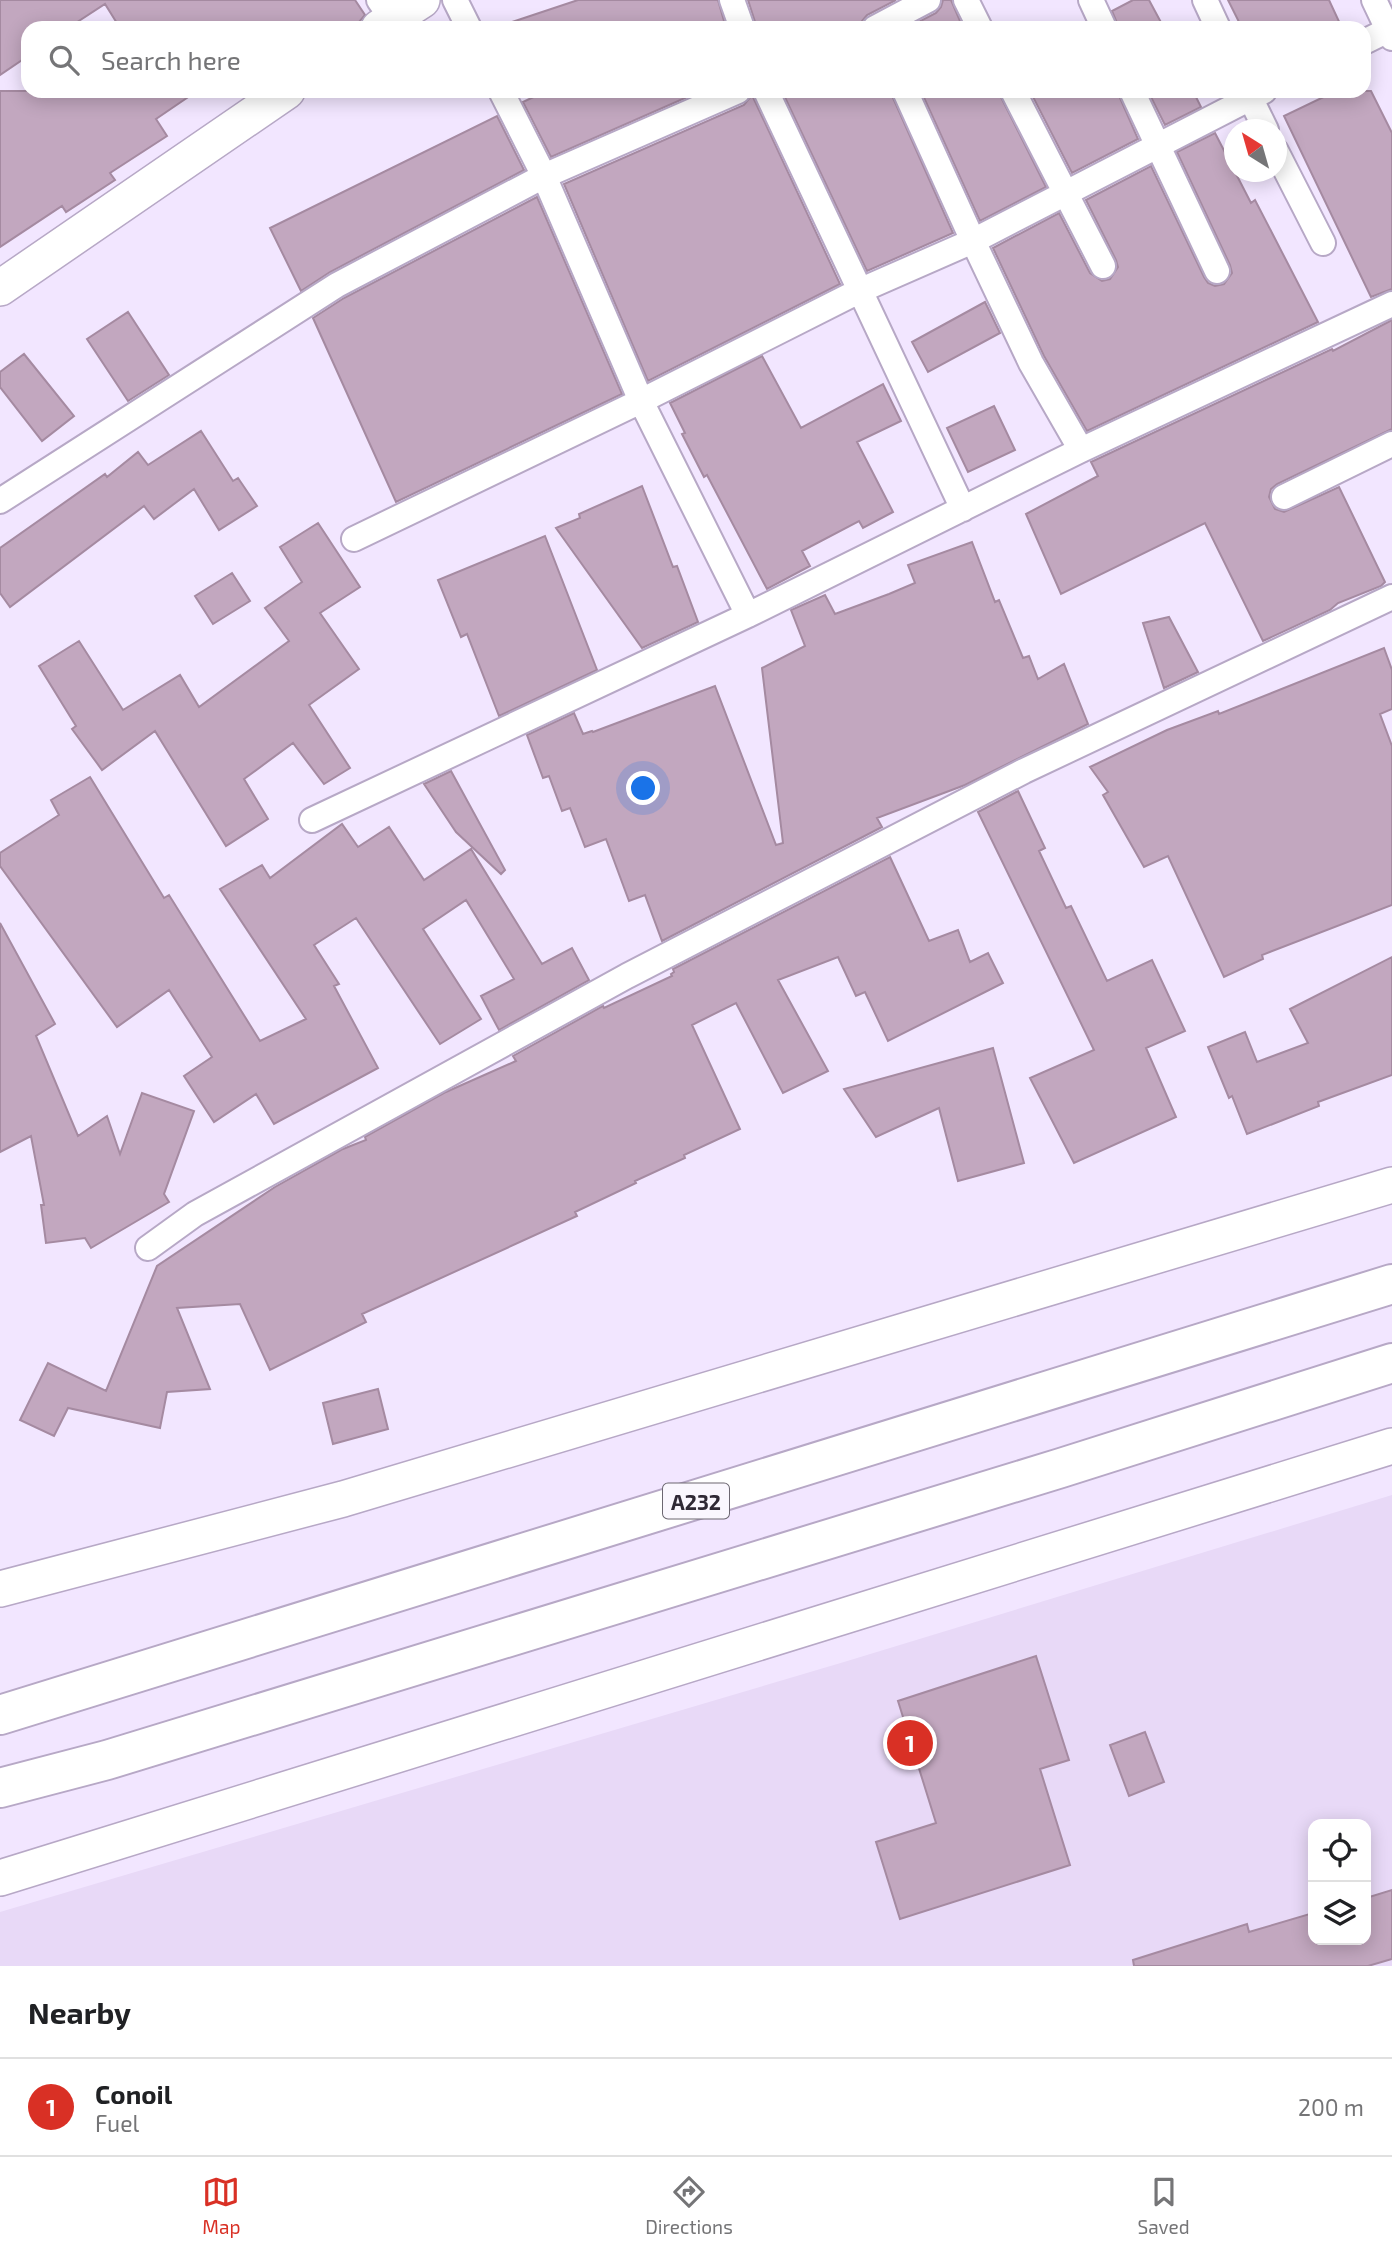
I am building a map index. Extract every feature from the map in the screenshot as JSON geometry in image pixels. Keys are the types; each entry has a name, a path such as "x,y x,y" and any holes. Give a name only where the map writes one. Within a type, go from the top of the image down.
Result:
{"highway":[{"name":"A232","path":"0,1715 1392,1284"},
{"path":"0,1787 134,1752 1061,1468 1392,1363"}],"main road":[{"path":"383,16 422,0"},
{"path":"0,288 277,98"},
{"path":"0,1589 343,1499 1392,1185"},
{"path":"0,1878 1392,1446"}],"street":[{"path":"455,0 466,21"},
{"path":"732,0 740,21"},
{"path":"889,21 928,0"},
{"path":"966,0 976,21"},
{"path":"1091,0 1101,21"},
{"path":"1205,0 1214,21"},
{"path":"1371,40 1390,34 1374,0"},
{"path":"505,98 544,176 641,401 748,615"},
{"path":"0,501 337,285 544,176 722,98"},
{"path":"769,98 963,509"},
{"path":"908,98 1031,363 1081,450"},
{"path":"1017,98 1103,266"},
{"path":"1135,98 1217,271"},
{"path":"354,538 641,401 859,291 973,241 1245,98"},
{"path":"1256,98 1262,119"},
{"path":"1287,173 1323,243"},
{"path":"312,820 748,615 1081,450 1392,303"},
{"path":"1284,497 1392,444"},
{"path":"148,1248 195,1214 627,976 1024,771 1392,597"}],"shaded area":[{"path":"1392,1495 1392,1966 0,1966 0,1912 844,1662"}],"building":[{"path":"0,0 355,0 365,15 360,21 116,21 105,4 79,21 21,21 21,61 0,75"},
{"path":"578,0 718,0 724,21 515,21"},
{"path":"748,0 896,0 867,15 862,21 755,21"},
{"path":"943,0 951,0 960,21 921,21 936,13"},
{"path":"1133,0 1149,0 1160,21 1116,21 1112,11"},
{"path":"1228,0 1329,0 1339,21 1238,21"},
{"path":"0,91 21,91 21,98 187,98 156,119 167,136 110,173 115,180 66,212 62,206 0,247"},
{"path":"1371,91 1392,133 1392,289 1371,297 1284,116 1321,98 1371,98"},
{"path":"531,98 685,98 551,157 523,102"},
{"path":"750,98 753,98 840,284 648,381 564,184 744,105"},
{"path":"785,98 893,98 953,233 867,271"},
{"path":"924,98 1002,98 1046,187 980,221"},
{"path":"1034,98 1120,98 1138,139 1072,173"},
{"path":"1152,98 1196,98 1201,107 1165,125"},
{"path":"497,116 524,170 330,272 301,291 270,228"},
{"path":"1215,133 1224,150 1224,182 1240,182 1251,203 1255,200 1318,322 1087,431 1044,356 993,248 1059,213 1090,273 1102,281 1110,279 1118,267 1116,260 1086,200 1151,166 1204,277 1208,283 1215,286 1224,284 1232,273 1230,265 1177,152"},
{"path":"537,197 622,394 396,502 313,318 344,298"},
{"path":"985,302 1000,333 928,372 912,342"},
{"path":"128,312 169,375 128,401 87,339"},
{"path":"1392,320 1392,429 1277,484 1271,489 1269,497 1275,509 1284,512 1339,487 1385,582 1381,586 1338,603 1330,610 1263,641 1205,523 1061,594 1026,514 1098,476 1091,462 1332,349 1333,351"},
{"path":"24,354 74,416 42,441 0,387 0,372"},
{"path":"762,356 801,428 883,384 901,421 857,442 893,512 863,528 859,521 802,551 810,566 767,589 707,475 704,477 670,403"},
{"path":"994,406 1015,450 968,472 947,428"},
{"path":"201,431 233,481 238,478 257,506 219,530 194,489 154,519 144,506 10,607 0,593 0,548 105,474 107,477 138,452 148,465"},
{"path":"642,486 673,567 677,566 698,622 642,648 556,528 580,518 579,514"},
{"path":"318,523 360,587 320,613 359,669 309,705 350,768 324,784 293,743 244,779 268,819 226,846 155,731 102,770 72,729 76,726 39,666 79,641 123,710 180,675 199,707 289,641 265,608 302,582 280,547"},
{"path":"545,536 597,670 499,716 467,634 461,637 438,580"},
{"path":"972,542 995,602 999,600 1023,658 1029,656 1038,679 1064,664 1088,724 965,785 877,818 882,827 662,941 645,895 629,901 606,839 585,847 570,808 562,811 549,776 543,778 527,735 574,713 583,734 593,732 715,686 776,845 783,843 762,668 805,646 791,610 825,595 835,614 889,594 915,583 908,565"},
{"path":"232,573 250,601 213,624 195,596"},
{"path":"1169,617 1198,672 1164,688 1143,623"},
{"path":"1384,648 1392,670 1392,709 1380,714 1392,746 1392,905 1262,955 1263,959 1224,977 1168,856 1144,867 1103,795 1108,792 1090,767 1167,730 1218,711 1219,714"},
{"path":"451,771 505,870 501,874 456,832 424,784"},
{"path":"90,777 164,898 169,895 260,1041 306,1019 220,889 262,865 270,878 342,824 358,847 389,827 424,880 471,849 542,964 572,948 589,980 499,1030 481,996 514,979 466,900 423,929 481,1019 440,1044 356,918 314,945 339,984 334,986 378,1068 274,1124 256,1094 214,1122 184,1076 212,1057 169,990 117,1027 0,866 0,853 59,815 51,800"},
{"path":"1018,791 1045,848 1039,851 1066,908 1071,906 1107,981 1152,960 1185,1031 1146,1048 1176,1117 1074,1163 1030,1078 1094,1050 978,812"},
{"path":"890,857 929,941 958,930 970,962 988,953 1003,983 888,1041 865,992 856,996 838,957 778,980 828,1071 783,1093 736,1003 692,1025 740,1129 575,1212 577,1216 362,1314 366,1322 270,1370 240,1304 177,1308 210,1389 167,1392 160,1428 68,1408 54,1436 20,1420 48,1363 106,1391 157,1266 275,1187 343,1149 366,1140 365,1137 446,1092 516,1061 513,1056 603,1006 604,1008 672,976 673,969"},
{"path":"0,923 55,1024 36,1036 78,1136 107,1116 120,1154 142,1093 194,1111 164,1194 169,1202 91,1248 85,1238 46,1243 41,1205 44,1205 31,1136 0,1152"},
{"path":"1392,957 1392,1075 1318,1102 1319,1106 1247,1134 1208,1047 1245,1032 1257,1062 1308,1043 1290,1009"},
{"path":"993,1048 1024,1163 958,1181 939,1108 876,1137 844,1089"},
{"path":"378,1389 388,1429 333,1444 323,1403"},
{"path":"1036,1656 1069,1760 1040,1769 1070,1865 900,1919 876,1842 936,1823 898,1701"},
{"path":"1145,1732 1164,1782 1129,1796 1110,1745"},
{"path":"1392,1890 1392,1959 1368,1966 1134,1966 1133,1960 1247,1924 1249,1932 1308,1914 1308,1945 1371,1945 1371,1896"}],"place":[{"name":"Conoil","path":"910,1743"}]}
